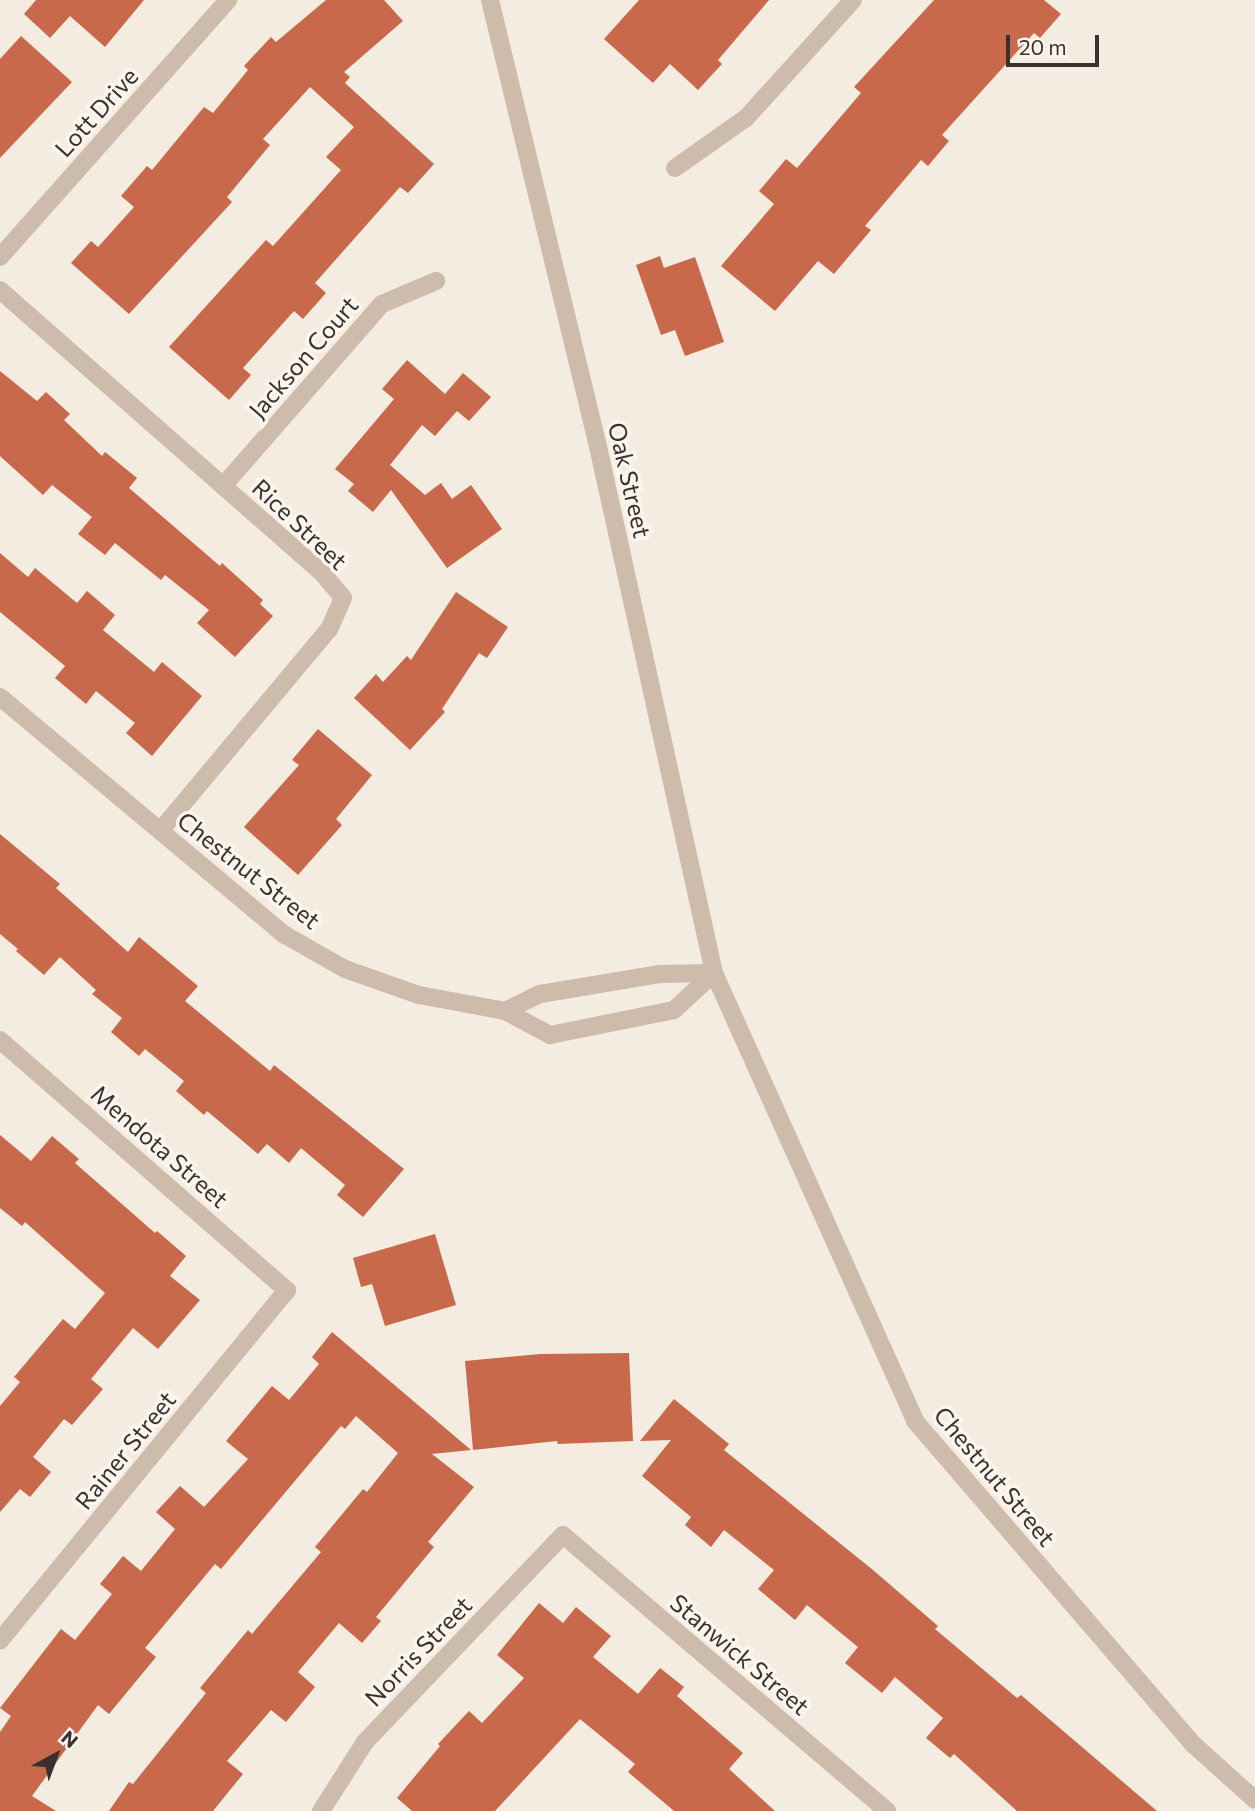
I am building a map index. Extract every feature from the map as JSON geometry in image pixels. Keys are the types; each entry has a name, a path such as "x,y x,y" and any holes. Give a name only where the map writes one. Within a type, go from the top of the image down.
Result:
{"street":[{"name":"Lott Drive","path":"0,257 228,0"},
{"name":"Oak Street","path":"490,0 600,456 714,973"},
{"path":"675,168 746,118 853,0"},
{"name":"Jackson Court","path":"223,486 382,304 436,281"},
{"name":"Rice Street","path":"0,290 323,574 343,598 329,629 160,831"},
{"name":"Chestnut Street","path":"0,697 285,935 345,969 419,995 505,1011 550,1035 674,1010 714,973 915,1421 1194,1745 1255,1800"},
{"path":"505,1011 540,994 660,974 714,973"},
{"name":"Mendota Street","path":"3,1049 288,1290"},
{"name":"Rainer Street","path":"0,1641 288,1290"},
{"name":"Norris Street","path":"321,1811 365,1742 563,1535"},
{"name":"Stanwick Street","path":"563,1535 887,1811"}],"building":[{"path":"36,0 144,0 105,47 70,16 50,38 24,14"},
{"path":"326,0 384,0 403,21 344,72 350,77 345,83 434,164 408,193 400,187 315,283 326,293 303,319 294,311 243,368 251,375 229,400 169,347 266,240 273,246 341,170 326,157 354,127 310,87 263,139 270,145 227,197 232,202 129,314 71,263 91,241 98,247 134,207 121,196 147,166 152,170 204,107 213,113 248,70 244,66 271,37 276,42"},
{"path":"639,0 769,0 718,60 722,64 698,90 670,64 653,83 604,39"},
{"path":"934,0 1044,0 1061,14 1040,38 1034,33 942,135 949,141 928,166 921,160 865,226 871,230 834,274 818,261 775,311 721,266 774,204 759,191 786,159 797,168 861,93 854,87"},
{"path":"21,36 72,82 0,158 0,59"},
{"path":"660,256 664,268 695,257 724,342 685,356 675,330 661,335 636,265"},
{"path":"407,360 445,394 463,373 491,397 469,421 457,411 435,436 422,425 390,465 425,495 441,483 452,499 471,485 502,529 447,568 391,490 373,512 348,491 354,484 335,469 394,399 382,389"},
{"path":"0,371 37,401 46,392 70,414 64,420 102,456 105,452 137,478 129,488 263,600 260,604 273,616 235,657 197,623 209,610 165,575 161,580 115,543 105,555 78,534 92,517 52,485 43,495 0,456"},
{"path":"0,553 28,577 35,568 77,603 87,591 115,615 103,630 154,672 162,662 202,696 152,756 126,733 135,723 96,691 86,704 55,678 65,666 0,612"},
{"path":"456,592 508,627 487,658 479,653 442,709 445,712 410,750 354,698 376,674 383,682 407,656 411,660"},
{"path":"318,729 372,775 336,819 342,825 298,875 244,827 299,765 292,760"},
{"path":"0,834 60,884 56,888 128,952 139,937 198,986 185,1001 270,1071 274,1065 404,1169 363,1217 337,1195 345,1185 301,1148 289,1163 267,1144 258,1154 207,1111 204,1115 176,1091 184,1081 145,1049 139,1056 111,1032 122,1018 92,994 96,990 60,957 44,975 16,951 18,949 0,934"},
{"path":"0,1135 31,1161 52,1136 79,1159 75,1163 155,1233 157,1231 186,1256 170,1276 200,1300 158,1349 133,1328 91,1379 103,1389 72,1425 64,1419 33,1457 51,1472 30,1497 20,1489 0,1512 0,1406 20,1382 14,1377 63,1319 75,1329 105,1293 25,1222 22,1226 0,1208"},
{"path":"435,1234 456,1305 385,1326 372,1284 361,1287 353,1258"},
{"path":"332,1332 471,1450 432,1454 474,1487 428,1542 434,1547 376,1617 381,1621 362,1643 339,1623 298,1672 315,1687 286,1722 271,1710 227,1761 243,1774 213,1811 109,1811 129,1782 133,1784 206,1693 200,1688 248,1630 252,1634 321,1552 315,1547 363,1489 367,1492 398,1453 356,1416 345,1429 341,1426 221,1569 215,1564 145,1648 156,1657 109,1714 98,1705 32,1796 56,1811 0,1811 0,1732 11,1716 0,1708 61,1629 75,1640 112,1594 100,1584 123,1556 141,1571 175,1529 156,1512 180,1486 204,1507 248,1459 226,1441 272,1386 289,1400 319,1364 312,1357"},
{"path":"629,1353 633,1441 558,1444 557,1441 473,1450 465,1361 540,1354"},
{"path":"674,1399 729,1444 724,1450 873,1570 938,1626 935,1629 1017,1698 1021,1695 1157,1811 1017,1811 954,1754 950,1758 926,1738 943,1718 895,1677 882,1693 845,1663 858,1647 807,1605 795,1620 758,1589 774,1570 724,1530 711,1547 685,1525 691,1517 642,1476 671,1440 640,1441"},
{"path":"539,1603 563,1623 576,1607 611,1636 593,1657 638,1694 660,1668 684,1687 677,1696 743,1753 729,1769 775,1811 674,1811 628,1772 635,1764 580,1719 495,1811 412,1811 397,1798 440,1746 438,1744 469,1711 482,1723 524,1678 497,1655"}]}
